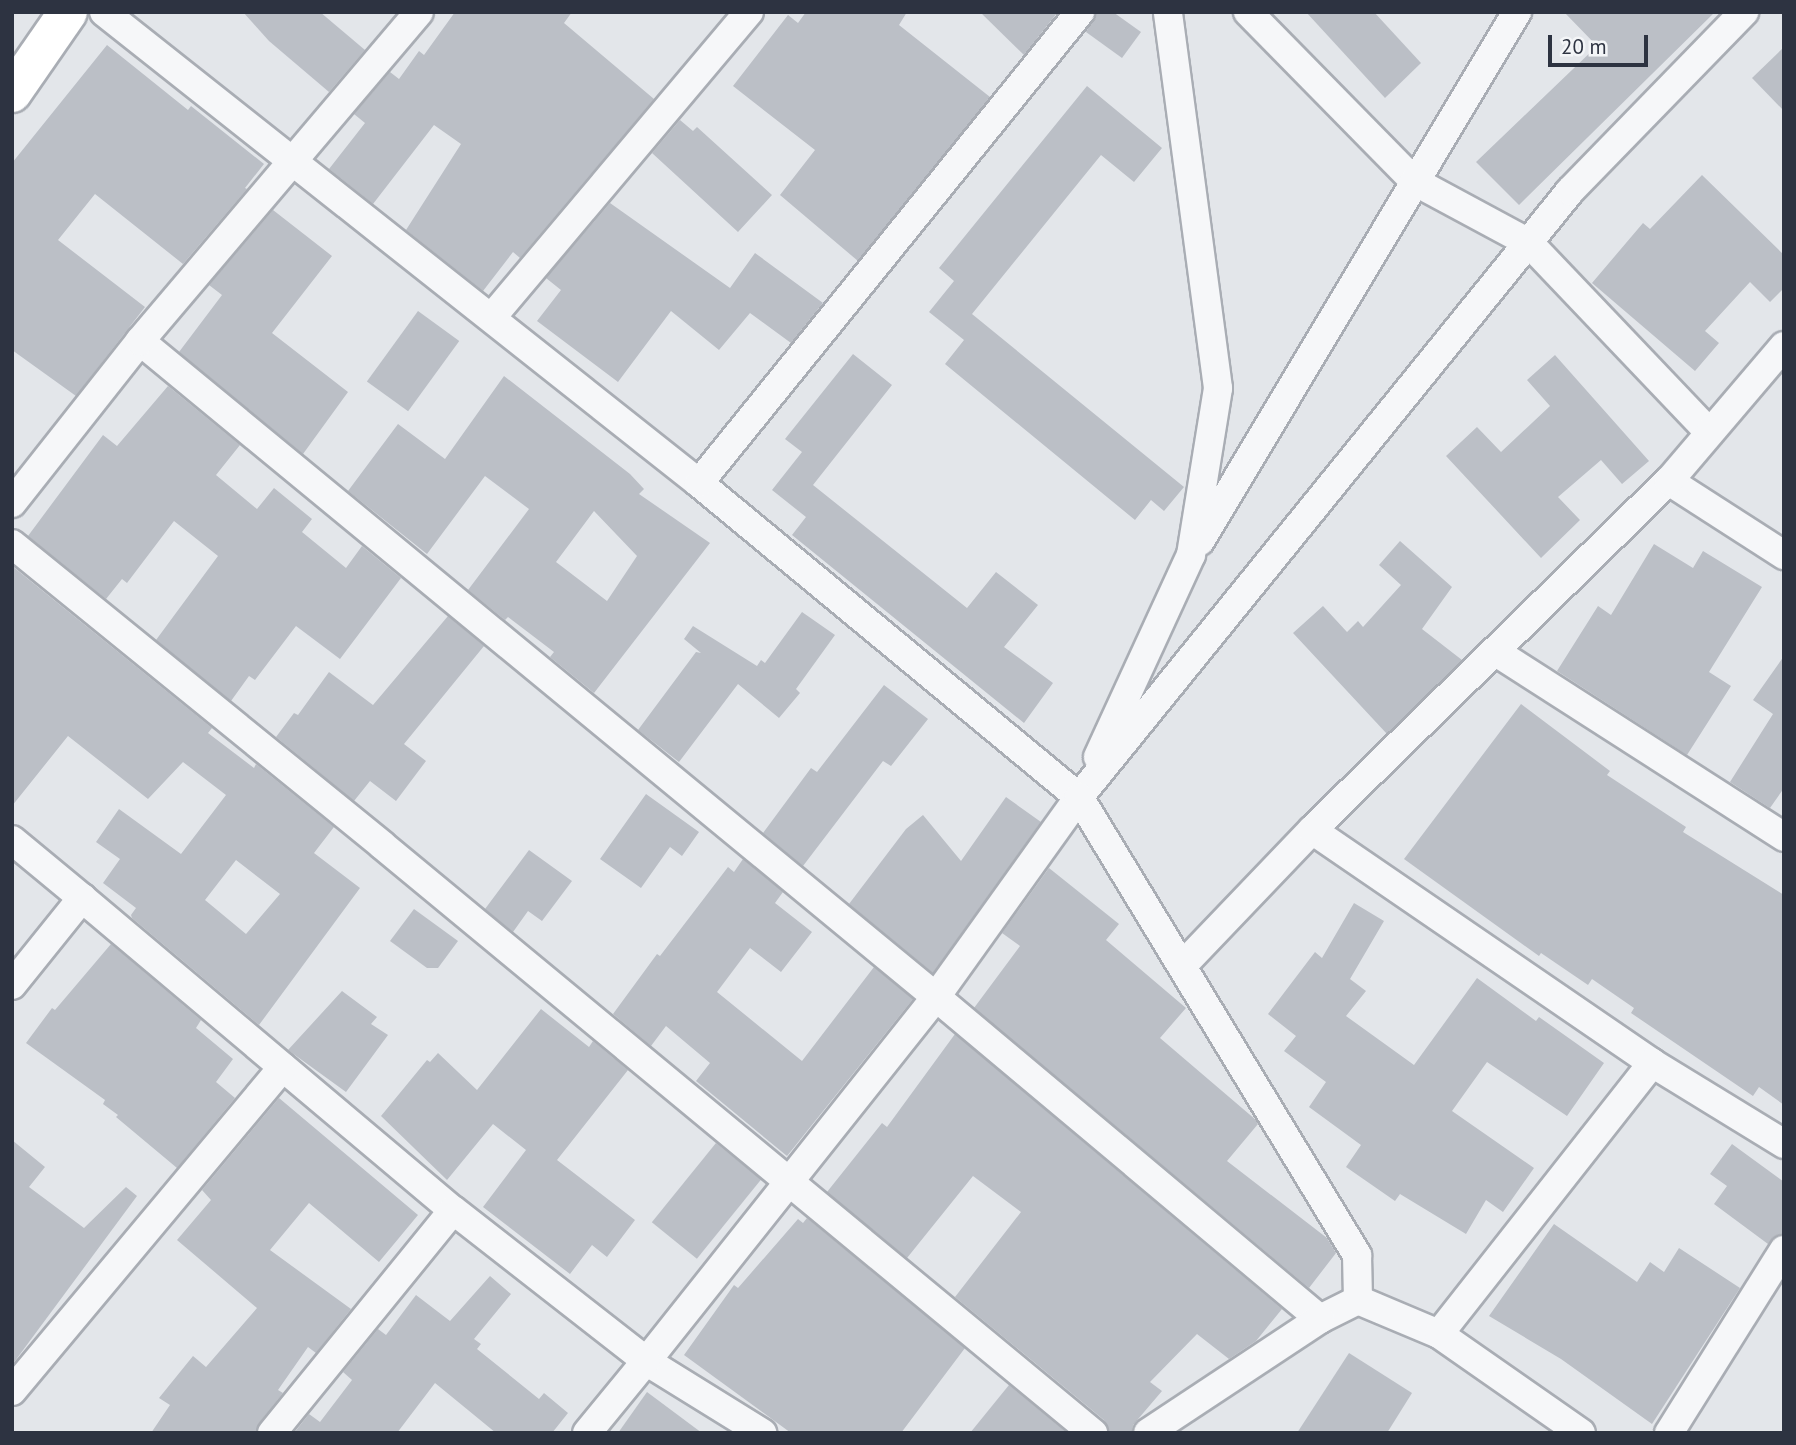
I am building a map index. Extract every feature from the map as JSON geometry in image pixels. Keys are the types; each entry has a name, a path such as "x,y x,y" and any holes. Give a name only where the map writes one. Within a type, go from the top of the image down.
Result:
{"main road":[{"path":"12,93 68,12"}],"street":[{"path":"104,12 699,482 1079,797 1357,1255 1359,1300"},
{"path":"12,503 140,341 419,12"},
{"path":"492,317 748,12"},
{"path":"699,482 1080,12"},
{"path":"1168,12 1218,388 1191,555"},
{"path":"1248,12 1414,181 1529,243 1709,432"},
{"path":"1079,797 1191,555 1517,12"},
{"path":"587,1433 936,996 1079,797 1570,191 1744,12"},
{"path":"140,341 936,996 1320,1319"},
{"path":"1182,966 1312,830 1669,481 1784,346"},
{"path":"1669,481 1784,555"},
{"path":"12,544 1093,1433"},
{"path":"1496,652 1784,837"},
{"path":"1312,830 1652,1063 1784,1144"},
{"path":"12,840 453,1210 646,1361 762,1433"},
{"path":"12,985 82,898"},
{"path":"1439,1334 1652,1063"},
{"path":"12,1391 283,1067"},
{"path":"272,1433 453,1210"},
{"path":"1669,1433 1784,1250"},
{"path":"1148,1433 1320,1319 1359,1300 1439,1334 1581,1433"}],"building":[{"path":"243,12 320,12 365,50 329,92 269,41"},
{"path":"455,12 572,12 564,23 654,99 520,258 513,252 483,291 406,230 461,144 434,125 373,204 329,169 365,123 354,114 390,72 399,79 419,51 424,55"},
{"path":"806,12 907,12 899,25 990,97 858,261 780,195 815,150 733,86 788,15 798,23"},
{"path":"980,12 1058,12 1024,55"},
{"path":"1096,12 1113,12 1141,32 1122,58 1086,32"},
{"path":"1306,12 1374,12 1421,63 1385,98"},
{"path":"1564,12 1715,12 1519,205 1476,162 1597,46"},
{"path":"107,45 188,110 191,106 264,164 245,188 247,189 183,264 95,194 58,240 145,307 76,396 12,350 12,163"},
{"path":"1784,47 1784,111 1752,78"},
{"path":"1087,86 1162,148 1134,182 1101,155 972,314 1184,487 1164,511 1151,500 1135,520 945,364 964,340 929,312 954,281 939,268"},
{"path":"680,120 693,131 697,127 772,195 738,232 652,153"},
{"path":"1702,175 1784,255 1784,288 1770,302 1750,282 1705,331 1719,343 1695,371 1592,283 1643,223 1650,229"},
{"path":"610,203 730,288 755,253 823,303 791,343 750,313 719,350 671,311 618,382 537,321 561,290 546,278"},
{"path":"273,210 332,256 272,333 348,392 303,454 179,352 222,295 209,285"},
{"path":"418,311 459,341 408,411 367,381"},
{"path":"853,354 892,385 813,485 967,608 996,572 1038,605 1004,647 1053,683 1024,723 792,535 806,517 772,490 802,452 785,439"},
{"path":"1555,355 1649,461 1622,484 1601,460 1558,497 1580,520 1541,558 1446,456 1477,427 1501,452 1550,406 1527,380"},
{"path":"504,376 630,474 644,489 639,494 710,543 594,693 550,657 554,652 508,617 505,620 468,590 529,509 485,476 427,554 348,491 398,424 445,459","holes":["594,511 637,556 607,601 556,562"]},
{"path":"168,386 240,445 216,475 257,509 274,488 312,519 302,532 346,568 362,546 401,578 340,659 296,626 255,680 249,676 231,701 156,640 218,556 174,521 127,583 122,579 106,599 28,536 103,435 117,446"},
{"path":"1400,541 1452,587 1422,629 1462,660 1387,734 1293,633 1323,606 1347,632 1358,621 1363,627 1401,585 1379,565"},
{"path":"1654,544 1693,568 1703,551 1762,587 1709,672 1731,686 1687,755 1557,671 1598,606 1611,615"},
{"path":"12,566 212,728 208,733 254,768 256,764 334,827 314,853 360,888 259,1025 132,918 136,908 103,883 120,859 96,842 119,809 181,854 226,795 183,762 148,799 68,736 12,806","holes":["236,860 280,894 246,934 205,900"]},
{"path":"802,612 835,635 796,689 800,693 779,718 738,684 679,762 638,730 696,652 701,653 684,639 693,626 757,666 761,660 765,663"},
{"path":"448,616 484,646 404,744 426,761 396,801 370,781 354,801 276,737 294,713 298,715 329,672 373,705"},
{"path":"1784,656 1784,788 1770,808 1730,782 1773,714 1753,700"},
{"path":"884,685 928,719 891,766 883,761 803,866 763,833 811,768 817,772"},
{"path":"1521,704 1610,771 1607,775 1686,827 1683,832 1784,895 1784,1105 1759,1087 1753,1096 1631,1013 1634,1008 1592,979 1588,985 1541,953 1539,956 1404,859"},
{"path":"646,794 699,832 682,856 670,847 641,888 600,859"},
{"path":"1006,797 1041,822 933,973 849,904 906,829 923,815 961,861"},
{"path":"529,850 572,881 542,921 528,911 513,932 485,909"},
{"path":"743,859 783,892 775,903 812,932 781,972 750,948 717,992 802,1061 874,967 913,999 787,1156 696,1081 710,1063 666,1026 651,1046 613,1014 657,954 660,956 728,867 734,872"},
{"path":"1049,868 1119,924 1106,940 1186,1008 1160,1038 1256,1120 1258,1124 1227,1161 1327,1238 1336,1253 1309,1288 974,1008 1020,946 1002,933"},
{"path":"1354,903 1384,921 1350,979 1366,991 1346,1016 1414,1065 1477,978 1536,1021 1539,1017 1604,1063 1567,1116 1487,1062 1452,1111 1534,1168 1503,1212 1486,1200 1466,1234 1400,1194 1395,1201 1346,1167 1361,1145 1309,1107 1326,1082 1284,1051 1296,1036 1268,1014 1315,952 1322,958"},
{"path":"414,909 458,941 438,968 427,968 390,941"},
{"path":"111,944 201,1020 196,1028 233,1059 216,1082 235,1098 177,1168 116,1117 118,1115 103,1104 105,1100 26,1043 52,1008 55,1010"},
{"path":"342,991 377,1017 371,1024 388,1035 346,1092 288,1050"},
{"path":"541,1009 589,1047 593,1041 628,1070 557,1160 635,1220 607,1257 592,1245 570,1274 483,1207 526,1150 493,1124 447,1180 381,1116 427,1060 430,1062 438,1053 477,1090"},
{"path":"955,1034 1282,1309 1256,1341 1229,1359 1197,1334 1150,1382 1162,1391 1133,1425 1132,1433 1109,1433 1104,1420 955,1297 1021,1212 973,1176 907,1258 827,1192 882,1123 887,1127"},
{"path":"279,1098 418,1215 379,1262 309,1203 270,1250 351,1309 316,1353 308,1347 278,1390 283,1393 259,1423 256,1433 151,1433 170,1405 159,1398 193,1356 206,1367 257,1308 177,1240 211,1200 202,1190"},
{"path":"12,1140 45,1167 29,1187 84,1228 126,1187 137,1196 12,1365"},
{"path":"716,1143 761,1180 697,1259 652,1222"},
{"path":"1732,1144 1784,1182 1784,1233 1768,1244 1714,1204 1727,1186 1710,1174"},
{"path":"807,1218 965,1348 901,1433 791,1433 684,1355 734,1285 738,1288 798,1219 803,1223"},
{"path":"1554,1224 1637,1282 1650,1262 1664,1272 1679,1248 1740,1288 1652,1424 1561,1359 1489,1316"},
{"path":"490,1276 511,1294 474,1339 481,1344 477,1349 539,1399 544,1393 568,1413 552,1433 496,1433 435,1383 397,1433 294,1433 309,1414 320,1422 352,1380 343,1372 378,1329 386,1335 416,1295 450,1321"},
{"path":"1349,1353 1412,1393 1387,1433 1297,1433"},
{"path":"1009,1385 1067,1433 970,1433"},
{"path":"647,1392 702,1433 618,1433"}]}
